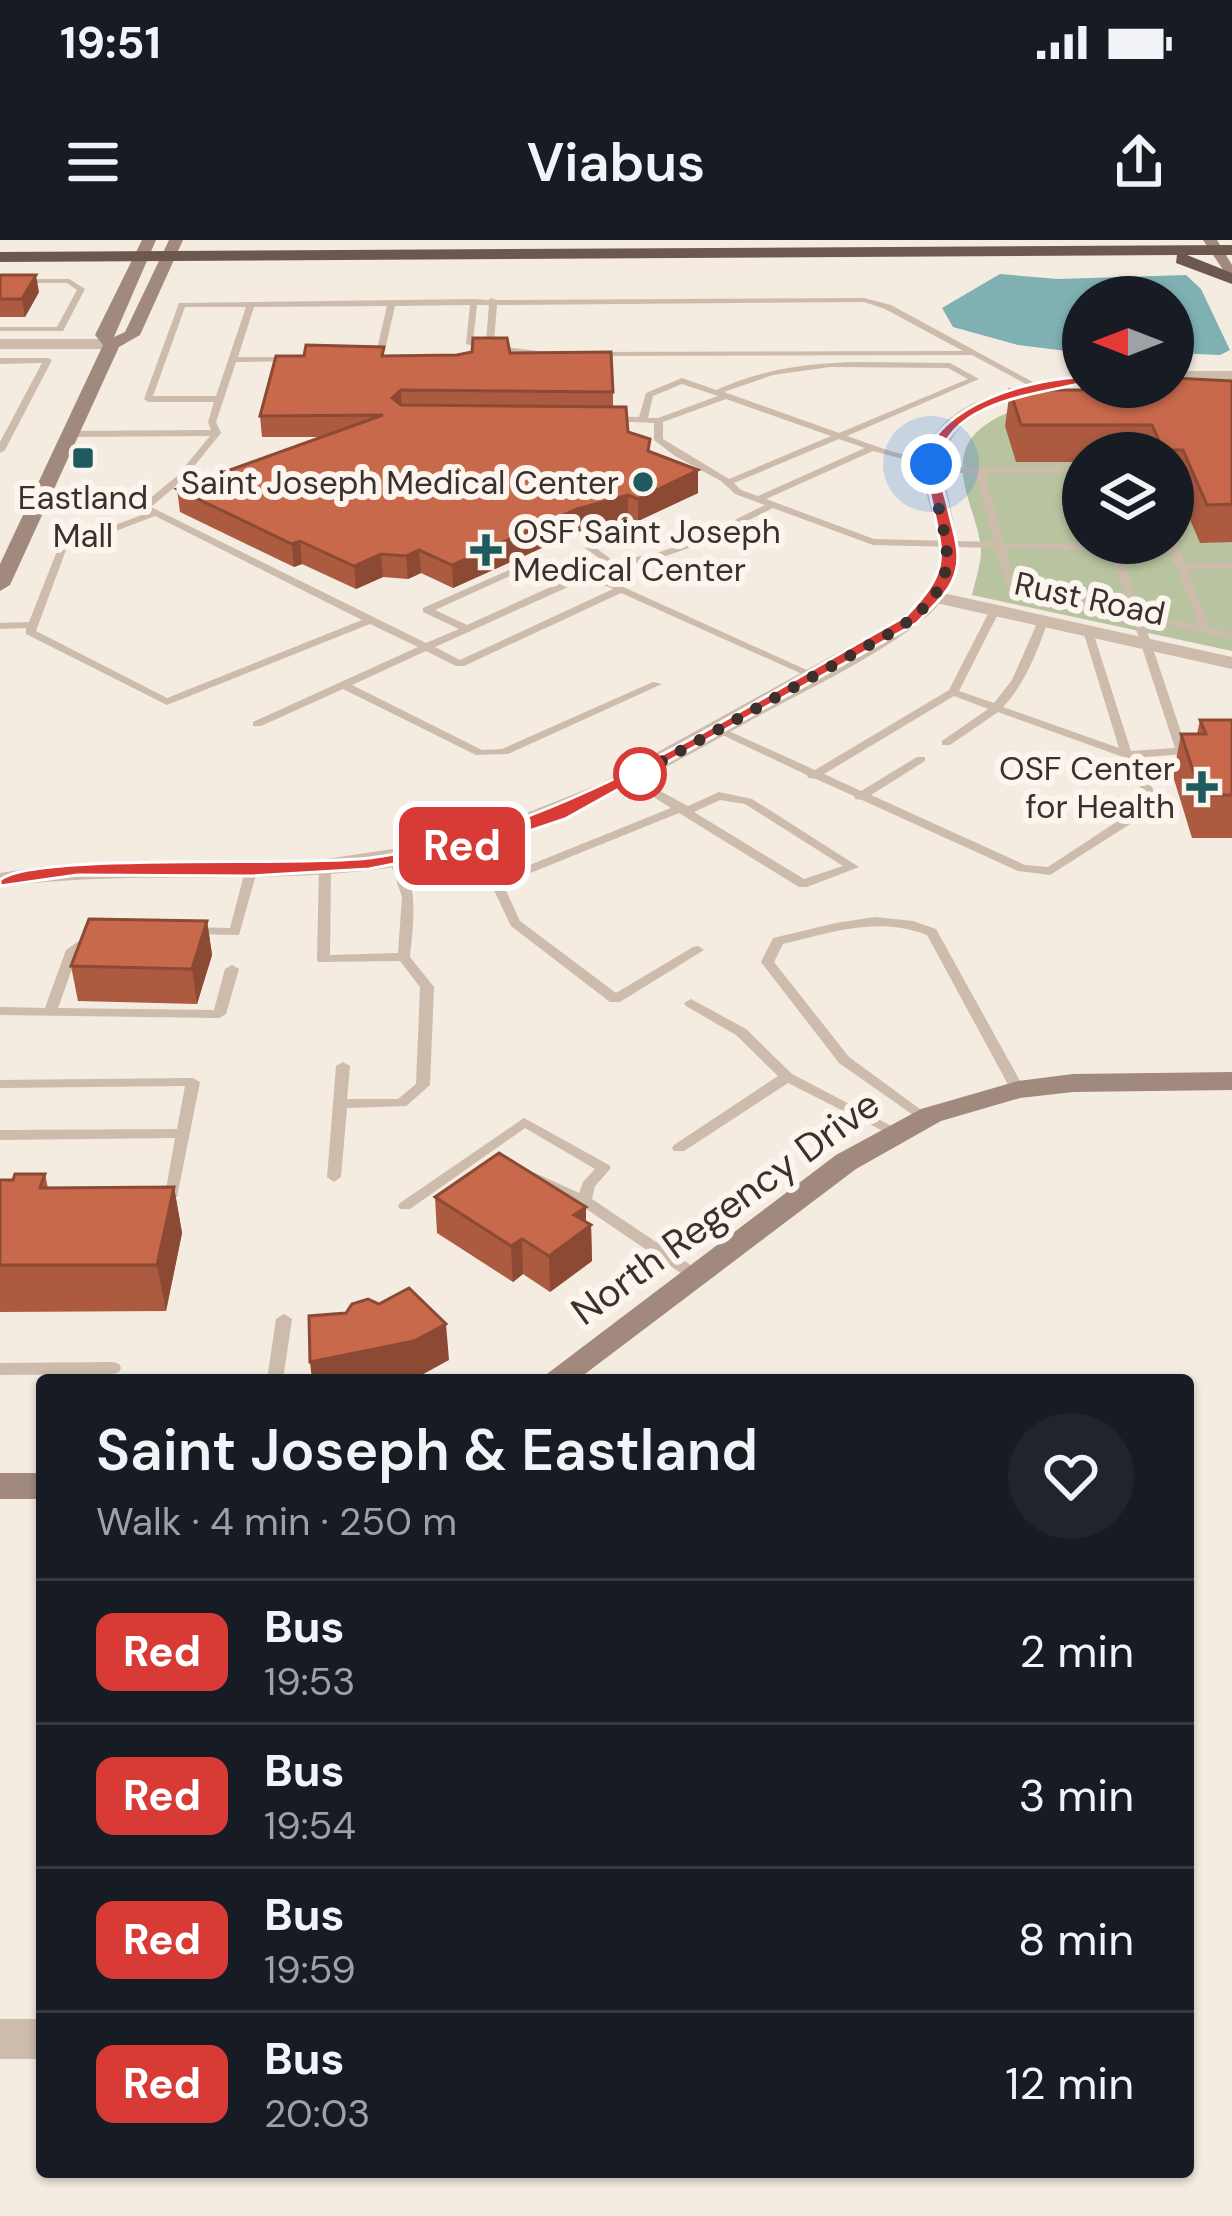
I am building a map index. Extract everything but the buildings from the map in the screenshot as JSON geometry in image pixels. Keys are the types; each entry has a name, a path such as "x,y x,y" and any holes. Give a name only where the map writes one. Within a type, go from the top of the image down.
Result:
{"highway":[{"path":"156,281 250,245 324,240"},
{"path":"0,242 88,246 1218,247"},
{"path":"0,257 88,246 121,274 126,286"},
{"path":"1146,250 1199,263 1232,279"}],"main road":[{"path":"112,344 103,335 146,246"},
{"path":"0,585 112,344 132,335 173,246"},
{"path":"1218,247 1232,279"},
{"name":"North Regency Drive","path":"563,1374 894,1131 923,1118 1018,1090 1128,1080 1232,1081"}],"street":[{"path":"0,344 112,344"},
{"path":"1194,376 1232,376"},
{"path":"0,880 108,868 251,871 395,859 477,842 559,815 896,630 934,597 949,571 949,546 931,464 934,447 953,424 979,407 1062,383"},
{"name":"Rust Road","path":"934,597 1232,662"},
{"path":"0,2039 36,2039"}],"lane":[{"path":"0,281 69,281 81,289 60,329 0,329"},
{"path":"812,299 818,316"},
{"path":"219,399 148,400 182,305 864,300 888,307 1039,387"},
{"path":"473,301 469,342 556,354"},
{"path":"481,346 490,342 493,301"},
{"path":"217,434 212,422 251,304"},
{"path":"358,359 377,358 391,304"},
{"path":"852,353 855,367"},
{"path":"579,354 974,353"},
{"path":"232,360 300,359"},
{"path":"0,361 48,360 0,450"},
{"path":"589,418 659,421 771,368 950,366 974,379 731,481"},
{"path":"643,419 649,394 682,381 931,464 980,471 1062,470"},
{"path":"659,421 658,440 686,464 731,481 738,492 873,542 1062,547"},
{"path":"69,434 217,434"},
{"path":"217,434 150,511 62,548 30,632 167,703 370,620"},
{"path":"759,499 872,448"},
{"path":"980,471 1011,587 1232,636"},
{"path":"40,497 119,500 150,511 460,664 621,589"},
{"path":"692,542 606,537 590,548 610,563 635,564 692,542 773,505"},
{"path":"1119,564 1180,747"},
{"path":"1207,630 1181,566 1232,566"},
{"path":"468,628 427,610 509,573 565,584"},
{"path":"257,724 588,574 815,676"},
{"path":"812,776 953,692 995,610"},
{"path":"946,743 999,710 1018,688 1043,621"},
{"path":"0,626 31,625"},
{"path":"718,730 1022,868 1050,872 1134,816 1150,794 1127,755 1088,631"},
{"path":"344,685 480,753 504,752 656,684"},
{"path":"953,692 1127,755 1180,747 1232,747"},
{"path":"859,797 921,759"},
{"path":"496,883 686,809 719,796 748,801 853,867 802,884 686,809 632,778"},
{"path":"477,842 515,923 615,999 698,950"},
{"path":"340,1104 401,1102 423,1085 427,987 404,957 407,897 395,859"},
{"path":"325,867 323,959 404,957"},
{"path":"187,931 235,932 251,871"},
{"path":"923,1118 844,1060 767,962 778,940 879,918 909,921 932,932 1018,1090"},
{"path":"50,1012 77,943 100,930 115,930"},
{"path":"0,1011 219,1014 232,968"},
{"path":"691,1003 741,1032 787,1077 894,1131"},
{"path":"334,1177 343,1066"},
{"path":"679,1148 787,1077"},
{"path":"0,1084 193,1082 172,1194 150,1194"},
{"path":"405,1206 524,1122 604,1168 588,1185 584,1201"},
{"path":"0,1136 183,1133"},
{"path":"482,1152 502,1162"},
{"path":"523,1172 584,1201 696,1276"},
{"path":"276,1374 284,1319"},
{"path":"0,1369 113,1368"}],"green space":[{"path":"1232,386 1232,651 972,595 981,550 963,463 980,429 1008,413 1062,398 1062,408 1194,408 1194,387"}],"water":[{"path":"1000,274 1062,279 1062,350 1018,345 953,327 942,308"},
{"path":"1194,282 1230,350 1220,355 1194,354"}],"bus line":[{"name":"Red","path":"0,880 77,869 251,871 369,863 477,842 559,815 911,620 941,589 949,571 951,554 931,464 941,435 969,412 1002,397 1062,383"}],"place":[{"name":"Eastland Mall","path":"83,458"},
{"name":"Saint Joseph Medical Center","path":"643,482"},
{"name":"OSF Saint Joseph Medical Center","path":"486,550"},
{"name":"OSF Center for Health","path":"1202,787"}],"route":[{"path":"640,774 632,778 896,630 928,605 941,589 951,554 931,464"}]}
